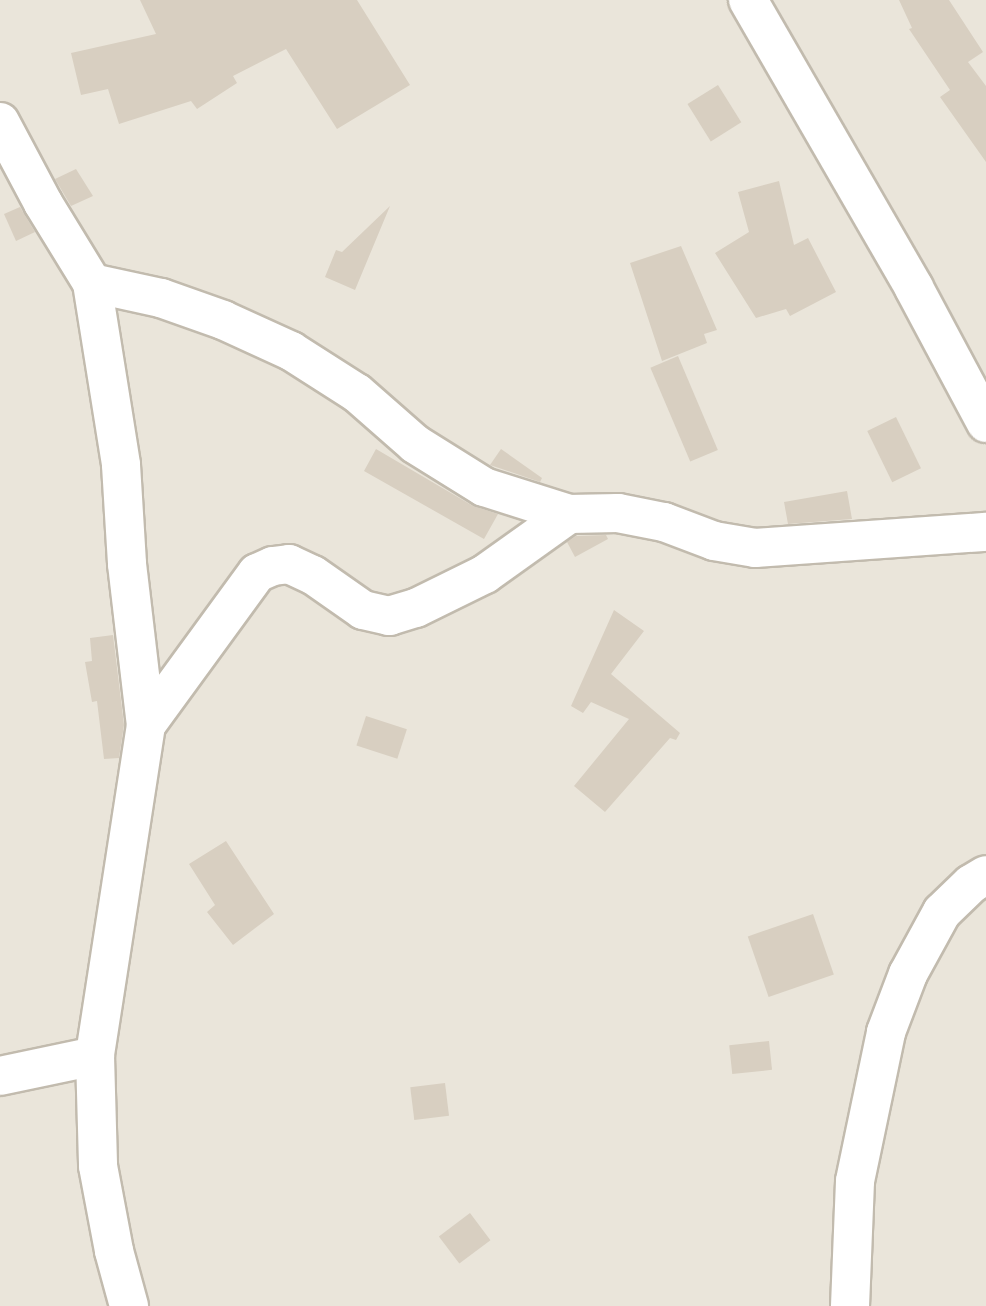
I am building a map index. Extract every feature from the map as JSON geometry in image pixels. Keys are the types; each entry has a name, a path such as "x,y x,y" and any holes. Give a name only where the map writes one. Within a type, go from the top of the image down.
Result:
{"street":[{"path":"748,0 914,288 986,423"},
{"path":"0,122 92,283 121,465 127,564 146,725 128,857 95,1056 98,1166 128,1306"},
{"path":"92,283 161,298 223,320 291,351 357,393 415,444 484,486 569,514 618,513 664,522 713,541 755,548 986,531"},
{"path":"146,725 257,573 273,566 289,564 313,575 363,610 389,617 416,608 485,574 569,514"},
{"path":"850,1306 855,1181 886,1032 908,974 942,912 971,884 986,875"},
{"path":"0,1076 95,1056"}],"shaded area":[{"path":"0,0 986,0 986,1306 0,1306"}],"building":[{"path":"140,0 357,0 410,85 337,129 286,49 233,76 237,83 197,109 191,101 119,124 108,89 81,95 71,53 156,34"},
{"path":"899,0 949,0 983,52 968,62 986,86 986,162 940,97 950,90 909,29 912,28"},
{"path":"718,85 741,122 711,141 687,104"},
{"path":"76,169 93,196 71,206 55,179"},
{"path":"779,181 794,245 808,238 836,292 790,316 786,309 756,318 715,253 749,232 738,192"},
{"path":"390,206 355,290 325,277 336,250 342,252"},
{"path":"20,207 35,232 16,241 4,214"},
{"path":"681,246 717,330 704,334 707,343 662,361 630,263"},
{"path":"678,356 718,450 690,462 650,368"},
{"path":"896,417 921,468 892,482 867,431"},
{"path":"376,449 473,506 498,514 484,539 364,471"},
{"path":"501,449 542,478 540,482 490,465"},
{"path":"847,491 852,519 788,524 784,502"},
{"path":"606,535 608,539 575,557 567,542 576,536"},
{"path":"614,610 644,631 611,674 680,733 676,740 670,738 605,812 574,786 629,719 591,702 583,713 571,706"},
{"path":"113,635 124,725 119,758 104,759 97,701 92,702 85,662 92,661 90,638"},
{"path":"366,716 407,729 397,759 356,745"},
{"path":"226,841 274,914 233,945 207,912 215,905 189,864"},
{"path":"813,914 834,975 769,997 748,936"},
{"path":"769,1041 772,1070 732,1074 729,1045"},
{"path":"445,1083 449,1116 414,1120 410,1087"},
{"path":"470,1213 490,1240 459,1264 439,1236"}]}
